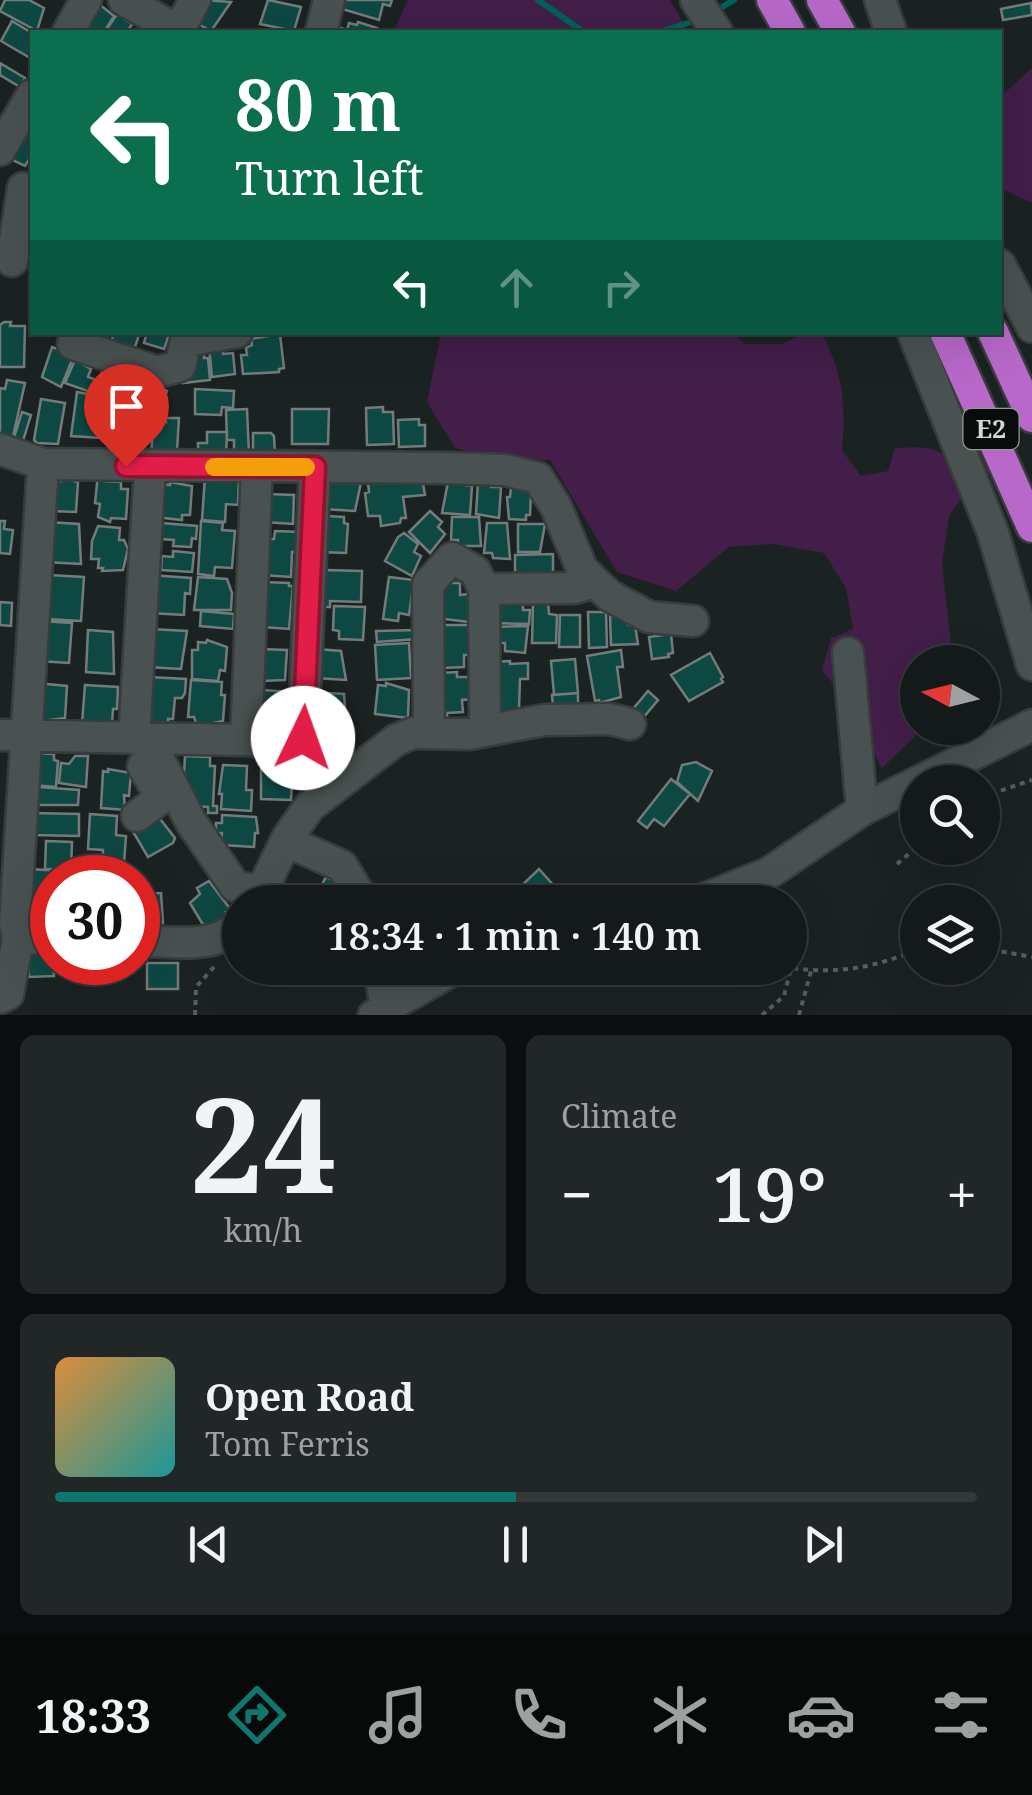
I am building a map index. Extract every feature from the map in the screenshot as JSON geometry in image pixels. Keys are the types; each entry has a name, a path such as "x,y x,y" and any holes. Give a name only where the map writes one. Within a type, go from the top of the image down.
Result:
{"highway":[{"path":"772,0 789,30"},
{"path":"822,0 839,30"},
{"name":"E2","path":"946,335 1032,528"},
{"name":"E2","path":"995,335 1032,417"}],"street":[{"path":"69,30 86,0"},
{"path":"124,0 176,30"},
{"path":"180,30 194,0"},
{"path":"322,30 329,0"},
{"path":"880,0 891,30"},
{"path":"0,150 30,98"},
{"path":"12,262 18,186"},
{"path":"1002,269 1032,327"},
{"path":"92,342 158,372 180,366 186,341 220,335"},
{"path":"914,335 993,532 1032,665"},
{"path":"0,449 43,464 446,468 505,470 538,478 556,507 582,569 610,596 648,617 693,621"},
{"path":"0,998 8,994 18,938 14,735 43,464"},
{"path":"137,816 161,798 137,739 150,467"},
{"path":"246,740 257,467"},
{"path":"14,735 246,740 298,746 303,738 315,467"},
{"path":"429,732 428,584 452,558 475,571 484,589 486,732"},
{"path":"484,589 575,588 595,582"},
{"path":"848,653 862,810"},
{"path":"264,885 310,806 396,740 413,733 486,732 574,718 630,724"},
{"path":"739,885 769,873 862,810 1032,726"},
{"path":"137,739 234,885"},
{"path":"286,842 342,866 354,885"},
{"path":"18,938 30,938"},
{"path":"160,940 222,938"},
{"path":"379,985 380,1011 426,985"}],"path":[{"path":"1000,792 1032,780"},
{"path":"896,864 900,861"},
{"path":"1000,951 1032,957"},
{"path":"762,1015 784,996 791,968 853,970 900,956"},
{"path":"194,1015 196,987 221,960"},
{"path":"799,1015 811,971"}],"shaded area":[{"path":"408,0 670,0 687,30 394,30"},
{"path":"1032,68 1032,203 1002,189 1002,95"},
{"path":"441,335 735,335 745,344 783,344 800,335 822,335 841,389 842,450 861,476 888,471 895,448 933,449 947,459 966,491 949,516 942,564 951,645 900,645 900,745 906,745 882,768 850,705 822,670 831,638 853,629 846,588 824,553 773,544 729,547 676,591 617,572 550,460 507,463 455,448 427,402"}],"building":[{"path":"5,0 29,0 44,8 37,30 0,11"},
{"path":"203,0 231,2 212,30 191,20"},
{"path":"268,0 301,7 294,30 260,24"},
{"path":"345,0 392,0 390,6 383,4 379,20 342,9"},
{"path":"1031,3 1032,15 1003,20 1001,9"},
{"path":"99,4 114,16 105,30 87,30 78,25"},
{"path":"117,14 132,24 128,30 106,30"},
{"path":"12,21 30,32 30,58 1,41"},
{"path":"358,22 377,28 347,30 349,23"},
{"path":"0,63 25,78 20,87 0,75"},
{"path":"24,123 30,127 30,158 25,166 8,158"},
{"path":"4,322 25,326 24,367 0,367 0,325"},
{"path":"139,335 134,350 110,344 113,336"},
{"path":"146,335 169,335 164,349 144,343"},
{"path":"280,335 284,368 279,372 243,374 241,355 247,355 251,339"},
{"path":"222,345 223,354 233,353 235,374 212,377 209,346"},
{"path":"52,347 74,355 61,387 42,377"},
{"path":"204,353 210,380 183,383 182,373 190,354"},
{"path":"75,360 91,369 88,377 97,380 93,393 65,383"},
{"path":"103,368 124,375 117,398 96,391"},
{"path":"141,379 167,391 160,392 157,408 129,399 132,386 136,387"},
{"path":"7,380 25,383 12,441 0,439 0,388 5,389"},
{"path":"195,389 234,391 233,408 222,407 221,415 195,414"},
{"path":"77,392 93,395 92,401 108,405 101,438 71,436"},
{"path":"41,399 65,403 58,444 34,440"},
{"path":"118,405 148,410 143,447 138,446 137,455 111,451"},
{"path":"383,407 383,412 393,412 394,444 367,445 366,408"},
{"path":"247,409 249,454 234,455 234,440 227,440 226,410"},
{"path":"292,409 329,409 328,444 292,444"},
{"path":"22,412 31,415 21,447 13,441"},
{"path":"154,416 163,417 163,422 165,418 179,418 177,450 171,450 171,456 151,456"},
{"path":"419,419 419,425 425,425 425,446 399,447 398,420"},
{"path":"207,432 227,432 226,457 198,456 198,443 207,443"},
{"path":"253,433 271,433 275,454 253,455"},
{"path":"98,474 104,474 104,481 121,482 121,489 128,489 126,519 111,518 110,522 98,517"},
{"path":"406,476 422,478 425,495 403,497 406,518 381,526 380,516 368,516 368,483"},
{"path":"205,477 239,479 238,505 226,504 225,522 202,520"},
{"path":"345,477 362,478 355,511 323,509 325,481 345,483"},
{"path":"61,478 78,482 76,512 50,511 53,481"},
{"path":"448,482 472,486 470,515 442,513"},
{"path":"478,482 501,487 499,518 476,514"},
{"path":"162,484 192,486 190,515 182,515 182,520 164,518 161,514"},
{"path":"511,487 524,487 531,492 530,515 526,515 526,520 509,519 507,497"},
{"path":"266,494 294,495 293,524 265,522"},
{"path":"430,511 442,522 438,527 445,534 430,553 409,532"},
{"path":"326,516 344,517 348,524 346,553 321,552"},
{"path":"452,517 479,517 481,546 458,546 458,540 451,540"},
{"path":"0,521 5,521 4,529 13,530 10,554 0,553"},
{"path":"201,521 223,523 222,530 235,531 232,568 215,567 214,576 198,574"},
{"path":"47,522 79,524 81,564 45,562"},
{"path":"162,523 197,526 191,547 173,546 174,540 161,539"},
{"path":"487,523 507,523 510,559 484,553"},
{"path":"518,524 545,524 540,552 518,552"},
{"path":"98,526 120,528 119,540 124,540 128,549 123,570 102,571 98,568 99,559 91,559"},
{"path":"275,531 301,532 300,552 292,552 291,577 262,575 267,539 274,539"},
{"path":"404,533 418,544 414,552 421,556 412,576 385,561"},
{"path":"173,551 194,553 192,572 161,570 162,556 173,557"},
{"path":"553,554 553,575 515,575 515,555"},
{"path":"324,570 362,571 361,602 330,601 330,607 318,607"},
{"path":"49,575 84,577 81,621 46,619"},
{"path":"150,575 191,578 190,594 185,593 184,615 150,613"},
{"path":"198,577 227,579 232,593 231,610 194,610"},
{"path":"389,577 414,580 409,615 399,613 398,621 383,619"},
{"path":"262,582 293,586 289,629 263,627"},
{"path":"436,583 460,583 460,595 469,594 469,622 436,618"},
{"path":"533,601 548,602 549,614 557,615 556,643 532,643"},
{"path":"0,602 12,603 11,626 0,625"},
{"path":"499,602 523,603 523,610 530,610 529,624 491,623"},
{"path":"334,606 365,607 363,640 339,639 339,631 333,630"},
{"path":"201,611 234,614 233,629 200,626"},
{"path":"588,612 606,612 607,647 589,648"},
{"path":"560,615 580,615 580,647 559,647"},
{"path":"610,616 624,616 628,625 635,625 638,644 611,645"},
{"path":"41,621 72,623 69,663 39,661"},
{"path":"435,625 468,625 469,655 464,655 464,667 442,668"},
{"path":"528,626 525,653 505,651 505,643 492,643 492,627"},
{"path":"150,629 187,631 181,669 147,667"},
{"path":"88,630 113,632 114,674 86,672"},
{"path":"417,630 417,639 377,642 376,631"},
{"path":"671,634 673,653 652,659 649,637"},
{"path":"207,640 227,647 225,671 220,670 218,681 192,679 192,650 198,650 198,642"},
{"path":"409,643 411,678 377,680 375,645"},
{"path":"260,649 287,650 285,680 257,678"},
{"path":"317,649 341,651 346,680 315,678"},
{"path":"621,650 623,667 617,667 621,697 599,703 595,701 587,656"},
{"path":"710,653 723,682 689,701 671,675"},
{"path":"575,659 578,693 554,695 551,661"},
{"path":"491,662 528,663 528,679 520,679 519,709 499,713"},
{"path":"457,672 457,677 472,677 473,699 462,700 463,712 441,717 440,673"},
{"path":"149,677 186,679 185,693 182,698 175,698 173,719 168,719 168,725 151,724 148,718"},
{"path":"191,680 222,682 223,721 208,727 197,726 194,717 188,717"},
{"path":"36,683 67,686 65,718 42,721"},
{"path":"386,683 409,690 408,718 375,714 378,685"},
{"path":"85,685 118,687 112,725 82,723"},
{"path":"262,690 291,692 289,729 260,727"},
{"path":"648,691 658,700 643,718 633,709"},
{"path":"312,692 344,694 346,723 313,721"},
{"path":"578,693 578,705 553,707 552,695"},
{"path":"314,733 346,734 345,760 337,760 337,766 327,766 327,770 313,770"},
{"path":"261,749 289,753 289,764 293,764 291,800 261,799"},
{"path":"34,753 54,754 58,761 56,787 32,785"},
{"path":"75,756 88,756 86,787 59,783 61,763 69,764"},
{"path":"185,756 210,757 210,766 215,766 213,806 217,806 217,813 208,813 208,807 192,806 193,791 183,791"},
{"path":"696,762 712,771 698,801 677,782 682,765"},
{"path":"223,765 247,766 246,790 252,790 251,811 221,809"},
{"path":"103,771 131,773 129,796 124,795 125,810 101,808"},
{"path":"671,779 690,794 664,826 654,819 647,828 638,821"},
{"path":"39,787 79,790 78,805 35,805"},
{"path":"32,813 79,814 79,836 32,835"},
{"path":"90,814 117,816 116,835 126,836 125,855 103,855 103,850 88,849"},
{"path":"157,815 175,838 173,843 147,855 132,830"},
{"path":"222,815 256,817 258,833 254,847 221,845 222,833 216,833 216,823 222,823"},
{"path":"46,841 72,842 72,855 46,855"},
{"path":"30,869 30,920 27,920"},
{"path":"539,869 553,885 522,885"},
{"path":"326,877 341,885 322,885"},
{"path":"209,881 222,898 222,918 205,928 190,903 200,894 197,888"},
{"path":"160,963 178,963 178,989 147,989 147,985 160,985"}],"waterway":[{"path":"538,0 581,30"},
{"path":"714,12 734,0"},
{"path":"666,30 698,20"}],"slow traffic":[{"path":"214,467 306,467"}],"route":[{"path":"126,466 315,467 303,738"}]}
